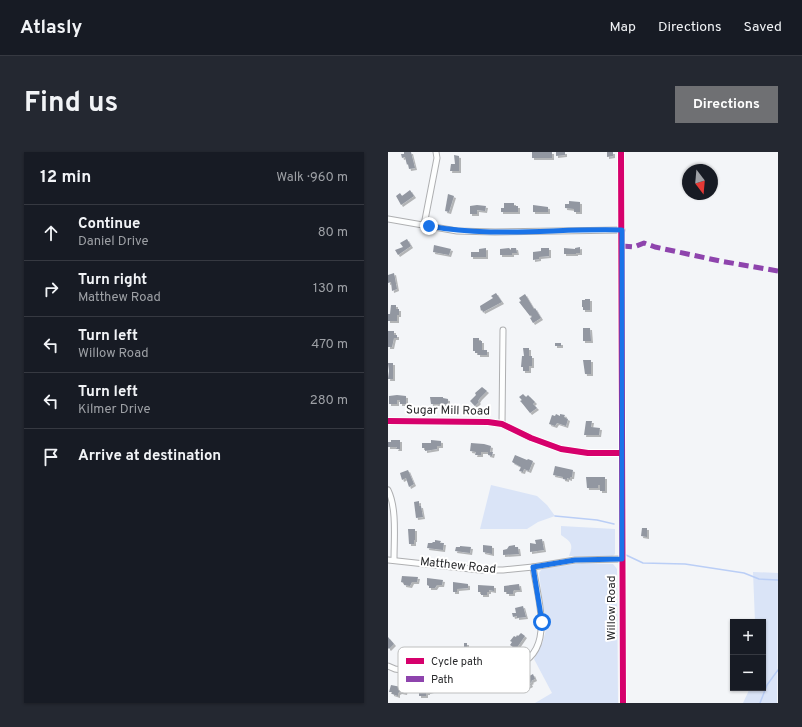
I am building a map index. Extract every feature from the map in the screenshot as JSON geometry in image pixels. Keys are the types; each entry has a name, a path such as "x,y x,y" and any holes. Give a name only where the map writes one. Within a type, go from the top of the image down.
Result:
{"street":[{"path":"424,225 437,158 436,152"},
{"name":"Willow Road","path":"622,152 623,703"},
{"path":"388,219 453,230 495,232 622,230"},
{"path":"502,424 503,330"},
{"name":"Sugar Mill Road","path":"388,421 473,422 502,424 531,438 561,449 588,453 622,453"},
{"path":"388,490 394,516 391,560"},
{"name":"Matthew Road","path":"391,560 480,570 503,570 575,560 622,559"},
{"path":"530,656 536,649 542,636 542,622 533,567"},
{"path":"388,666 398,669"}],"shaded area":[{"path":"491,485 537,496 547,505 555,516 538,522 527,529 480,529"},
{"path":"561,526 615,529 615,554 613,556 569,556 571,544 561,535"},
{"path":"582,563 613,564 617,569 618,703 535,703 552,693 534,659 542,644 546,630 539,573 542,569"},
{"path":"753,572 778,573 777,703 743,703 749,691 766,691 766,619 755,619"}],"building":[{"path":"404,152 411,152 415,168 409,169 405,157 402,158 401,154 404,154"},
{"path":"532,152 552,152 552,158 532,158"},
{"path":"556,152 565,152 565,155 556,156"},
{"path":"607,152 613,152 613,156 607,157"},
{"path":"454,155 459,156 459,171 450,171 451,164 455,164"},
{"path":"410,190 414,196 401,205 396,196 400,193 402,196"},
{"path":"448,194 454,196 449,212 445,211"},
{"path":"569,201 580,202 580,212 574,212 574,209 565,208 565,204 569,204"},
{"path":"504,203 514,203 514,206 518,206 518,212 501,212 501,208 504,208"},
{"path":"533,205 548,207 548,212 533,212"},
{"path":"470,206 486,206 485,211 477,210 477,214 470,214"},
{"path":"407,239 411,246 398,255 395,250 403,247 400,243"},
{"path":"434,245 451,249 449,255 433,252"},
{"path":"580,247 580,253 564,254 564,248 575,249"},
{"path":"486,248 486,257 471,257 471,252 479,252 479,249"},
{"path":"509,248 511,250 511,248 516,248 517,253 512,253 512,255 500,255 500,249"},
{"path":"541,248 549,248 549,256 539,257 539,259 533,260 533,252 541,251"},
{"path":"394,273 397,289 392,291 391,282 388,283 388,275"},
{"path":"496,293 502,302 483,312 482,310 481,311 480,306 493,298 491,296"},
{"path":"525,294 541,318 533,323 530,318 532,317 531,315 530,316 519,302 521,301 519,298"},
{"path":"590,299 590,310 583,310 582,300"},
{"path":"391,305 396,305 396,309 399,309 397,321 388,321 388,314 390,314"},
{"path":"583,328 590,328 591,341 583,341"},
{"path":"388,331 394,331 394,335 397,335 397,338 394,338 392,347 388,347"},
{"path":"473,338 479,338 479,341 482,341 482,350 487,350 487,355 478,355 478,353 473,351"},
{"path":"555,343 561,343 561,346 555,346"},
{"path":"523,348 529,348 529,356 532,356 532,366 529,366 529,371 523,371 523,367 521,367 522,356 524,356"},
{"path":"583,360 591,360 591,374 585,374"},
{"path":"388,363 393,363 393,379 388,379"},
{"path":"482,387 487,391 475,406 470,401 476,395 475,393"},
{"path":"523,394 526,397 528,395 535,402 533,404 537,408 530,413 520,401 522,400 519,397"},
{"path":"389,396 406,396 406,404 400,404 400,400 397,400 397,404 389,404"},
{"path":"430,397 443,397 448,399 448,404 431,404"},
{"path":"556,414 560,416 560,414 565,415 564,417 568,419 566,426 557,423 555,426 549,424 552,415 555,416"},
{"path":"586,421 592,421 591,427 600,428 599,435 584,435"},
{"path":"391,440 400,440 400,449 396,449 397,447 388,447 388,442 391,442"},
{"path":"431,440 441,441 441,446 437,446 437,449 425,451 425,448 422,448 422,443 431,443"},
{"path":"471,443 491,446 490,452 493,452 492,456 488,455 488,452 481,452 481,455 475,455 476,452 470,451"},
{"path":"515,455 533,461 529,471 524,469 523,472 519,471 521,467 512,462"},
{"path":"555,466 573,470 572,477 570,477 570,479 567,478 567,480 563,479 563,477 553,475"},
{"path":"408,470 414,484 409,487 406,478 402,480 400,473"},
{"path":"586,477 605,477 605,491 600,491 600,485 598,485 598,488 587,488"},
{"path":"419,501 419,506 421,506 423,517 416,518 414,502"},
{"path":"642,528 647,528 647,537 641,536"},
{"path":"408,529 415,529 414,544 409,544"},
{"path":"542,539 544,550 530,552 530,543 536,544 535,540"},
{"path":"435,540 441,541 440,543 444,543 443,550 427,548 428,543 435,542"},
{"path":"483,545 492,546 492,554 483,552"},
{"path":"515,545 515,547 518,547 519,554 503,555 503,550 507,549 509,546"},
{"path":"456,547 471,547 470,553 455,551"},
{"path":"402,576 418,577 417,582 412,582 410,586 404,585 404,583 401,582"},
{"path":"427,578 443,580 442,585 437,585 435,588 429,588 427,585"},
{"path":"453,582 468,584 468,588 457,589 457,592 453,592"},
{"path":"519,584 520,590 513,591 513,594 507,594 507,592 504,592 504,586"},
{"path":"478,585 494,586 494,591 489,590 487,595 481,595 481,592 478,592"},
{"path":"523,606 526,617 513,617 512,613 516,613 515,608"},
{"path":"521,633 525,636 517,647 513,647 510,645 512,642 510,641 514,636 518,636"},
{"path":"388,637 394,644 389,649 388,648"},
{"path":"464,643 467,643 467,647 464,647"},
{"path":"533,674 535,679 530,683 530,676"},
{"path":"391,685 398,686 398,696 392,694 392,692 389,692"},
{"path":"419,693 426,693 426,696 419,696"}],"waterway":[{"path":"555,516 597,520 614,524"},
{"path":"626,555 643,563 685,564 744,573 759,579 778,580"},
{"path":"760,703 767,685 778,670"}],"marked path":[{"path":"622,246 634,247 644,243 655,247 720,261 778,271"}],"cycle path":[{"path":"621,152 623,703"},
{"path":"388,421 488,422 502,424 531,438 561,449 588,453 622,453"}],"route":[{"path":"429,226 448,230 495,232 622,230 622,559 575,560 533,567 542,622"}]}
